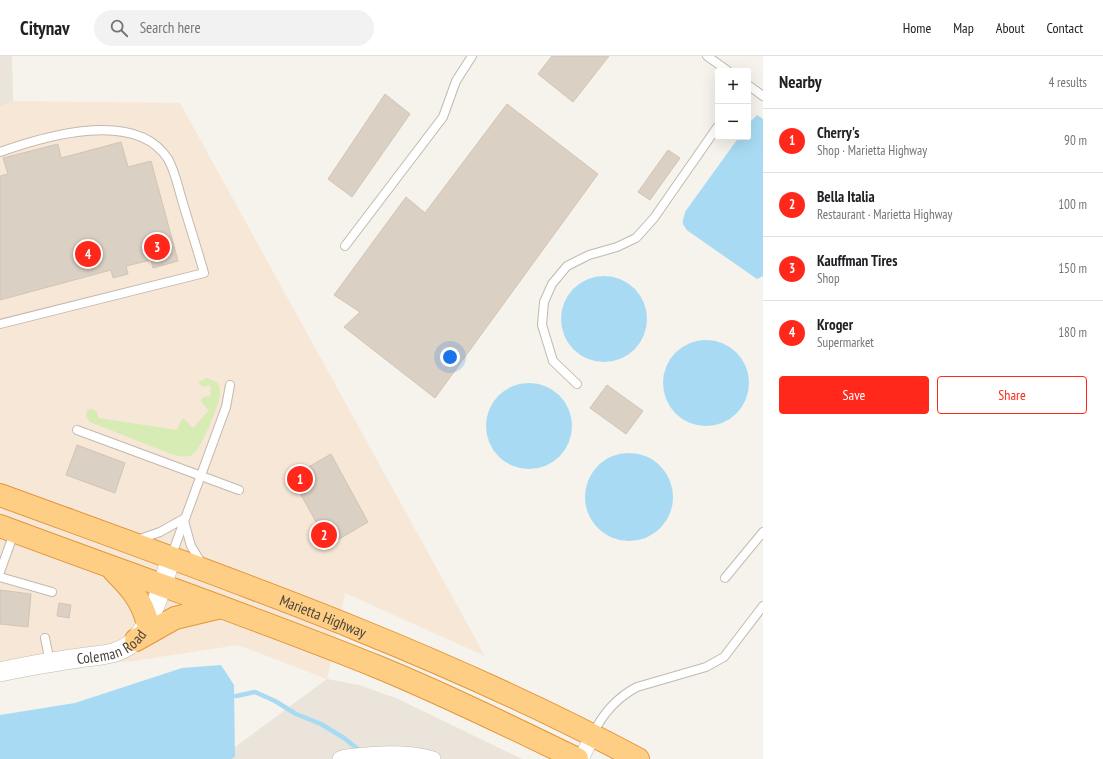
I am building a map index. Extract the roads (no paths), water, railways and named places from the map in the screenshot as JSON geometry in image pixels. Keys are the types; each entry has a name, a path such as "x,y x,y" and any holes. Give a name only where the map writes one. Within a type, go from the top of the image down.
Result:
{"highway":[{"name":"Marietta Highway","path":"0,495 208,572 399,646 593,735 638,759"},
{"name":"Marietta Highway","path":"7,529 296,635 472,708 577,759"},
{"path":"110,567 136,594 144,610 147,621"},
{"path":"136,640 175,618 221,607"}],"street":[{"name":"Coleman Road","path":"0,672 118,651 136,640 147,621 171,558"},
{"path":"581,759 593,735"},
{"path":"340,759 346,757 415,754 433,759"}],"lane":[{"path":"345,246 443,117 456,81 472,56"},
{"path":"707,56 724,68"},
{"path":"751,87 763,96"},
{"path":"0,152 70,134 97,130 139,136 156,145 168,160 176,178 204,273 0,324"},
{"path":"577,384 553,362 542,325 544,302 552,284 567,266 589,255 617,247 636,238 654,218 715,130"},
{"path":"171,558 226,407 230,384"},
{"path":"77,430 239,490"},
{"path":"128,542 151,536 185,520"},
{"path":"185,520 191,546 208,572"},
{"path":"0,572 7,529"},
{"path":"725,578 763,532"},
{"path":"0,577 52,592"},
{"path":"593,735 605,713 619,698 628,692 637,687 706,667 724,658 763,606"},
{"path":"45,638 50,663"}],"water":[{"path":"757,115 763,119 763,276 757,279 688,231 683,222 685,212 737,140 751,140 751,121"},
{"path":"604,276 620,279 628,283 640,295 644,303 647,319 644,335 640,343 628,355 620,359 604,362 588,359 580,355 568,343 564,335 561,319 564,303 568,295 580,283 588,279"},
{"path":"706,340 722,343 730,347 742,359 746,367 749,383 746,399 742,407 730,419 722,423 706,426 690,423 682,419 670,407 666,399 663,383 666,367 670,359 682,347 690,343"},
{"path":"529,383 545,386 553,390 565,402 569,410 572,426 569,442 565,450 553,462 545,466 529,469 513,466 505,462 493,450 489,442 486,426 489,410 493,402 505,390 513,386"},
{"path":"620,453 638,453 654,460 666,472 673,488 673,506 666,522 654,534 638,541 620,541 604,534 592,522 585,506 585,488 592,472 604,460"},
{"path":"221,665 234,685 235,757 231,759 0,759 0,715 75,703 182,668"}],"waterway":[{"path":"236,696 255,692 275,701 296,714 321,724 344,738 360,751"}],"place":[{"name":"Kauffman Tires","path":"157,247"},
{"name":"Kroger","path":"88,254"},
{"name":"Cherry's","path":"300,479"},
{"name":"Bella Italia","path":"324,535"}]}
